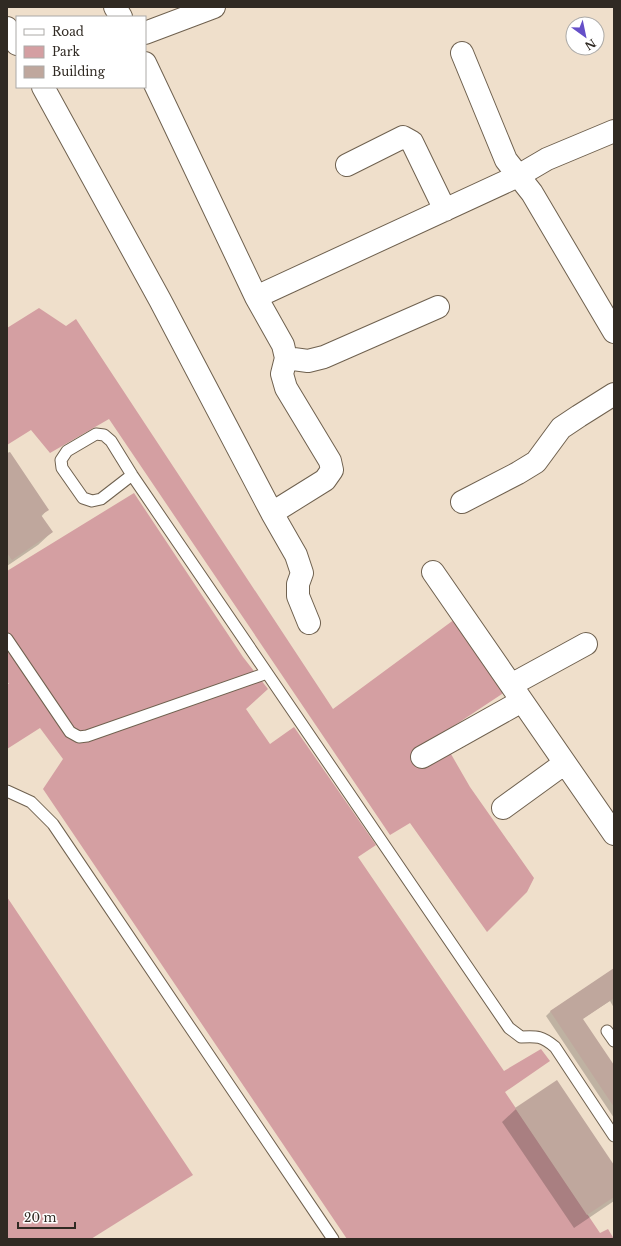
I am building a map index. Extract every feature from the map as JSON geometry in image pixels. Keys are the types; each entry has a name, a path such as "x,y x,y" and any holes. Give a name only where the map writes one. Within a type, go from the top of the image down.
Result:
{"street":[{"path":"116,7 120,16"},
{"path":"146,33 214,7"},
{"path":"7,28 16,42"},
{"path":"462,53 506,160 532,193 614,332"},
{"path":"146,65 256,297 283,345 286,358 282,374 286,388 330,461 332,470 325,480 272,513"},
{"path":"44,88 160,300 272,513 296,555 302,573 298,584 298,596 309,623"},
{"path":"256,297 518,176 547,159 614,131"},
{"path":"347,164 403,137 412,142 445,210"},
{"path":"286,358 308,361 324,357 438,307"},
{"path":"462,502 536,462 561,428 614,394"},
{"path":"433,572 614,834"},
{"path":"422,757 586,644"},
{"path":"503,808 565,763"}],"lane":[{"path":"132,475 101,499 92,501 84,498 62,468 61,460 68,451 96,434 104,435 111,441 132,475 509,1028 520,1037 537,1036 546,1039 555,1047 614,1136"},
{"path":"7,638 70,732 79,737 87,736 267,673"},
{"path":"7,791 31,802 53,824 333,1239"},
{"path":"607,1031 614,1041"}],"green space":[{"path":"39,308 66,326 76,319 333,709 455,619 505,692 440,735 470,787 534,878 527,892 487,932 410,823 390,835 109,419 50,453 31,430 7,445 7,328"},
{"path":"134,493 243,657 268,689 246,709 270,744 294,727 376,845 358,857 504,1071 541,1049 550,1061 505,1092 600,1233 608,1229 614,1239 347,1239 43,789 63,759 40,728 7,749 7,684 9,684 7,681 7,571"},
{"path":"7,897 193,1175 91,1239 7,1239"}],"building":[{"path":"10,452 49,510 41,515 53,532 12,560 7,553 7,453"},
{"path":"614,968 614,998 583,1019 614,1065 614,1107 550,1011"},
{"path":"557,1080 614,1165 614,1197 587,1215 515,1108"}]}
